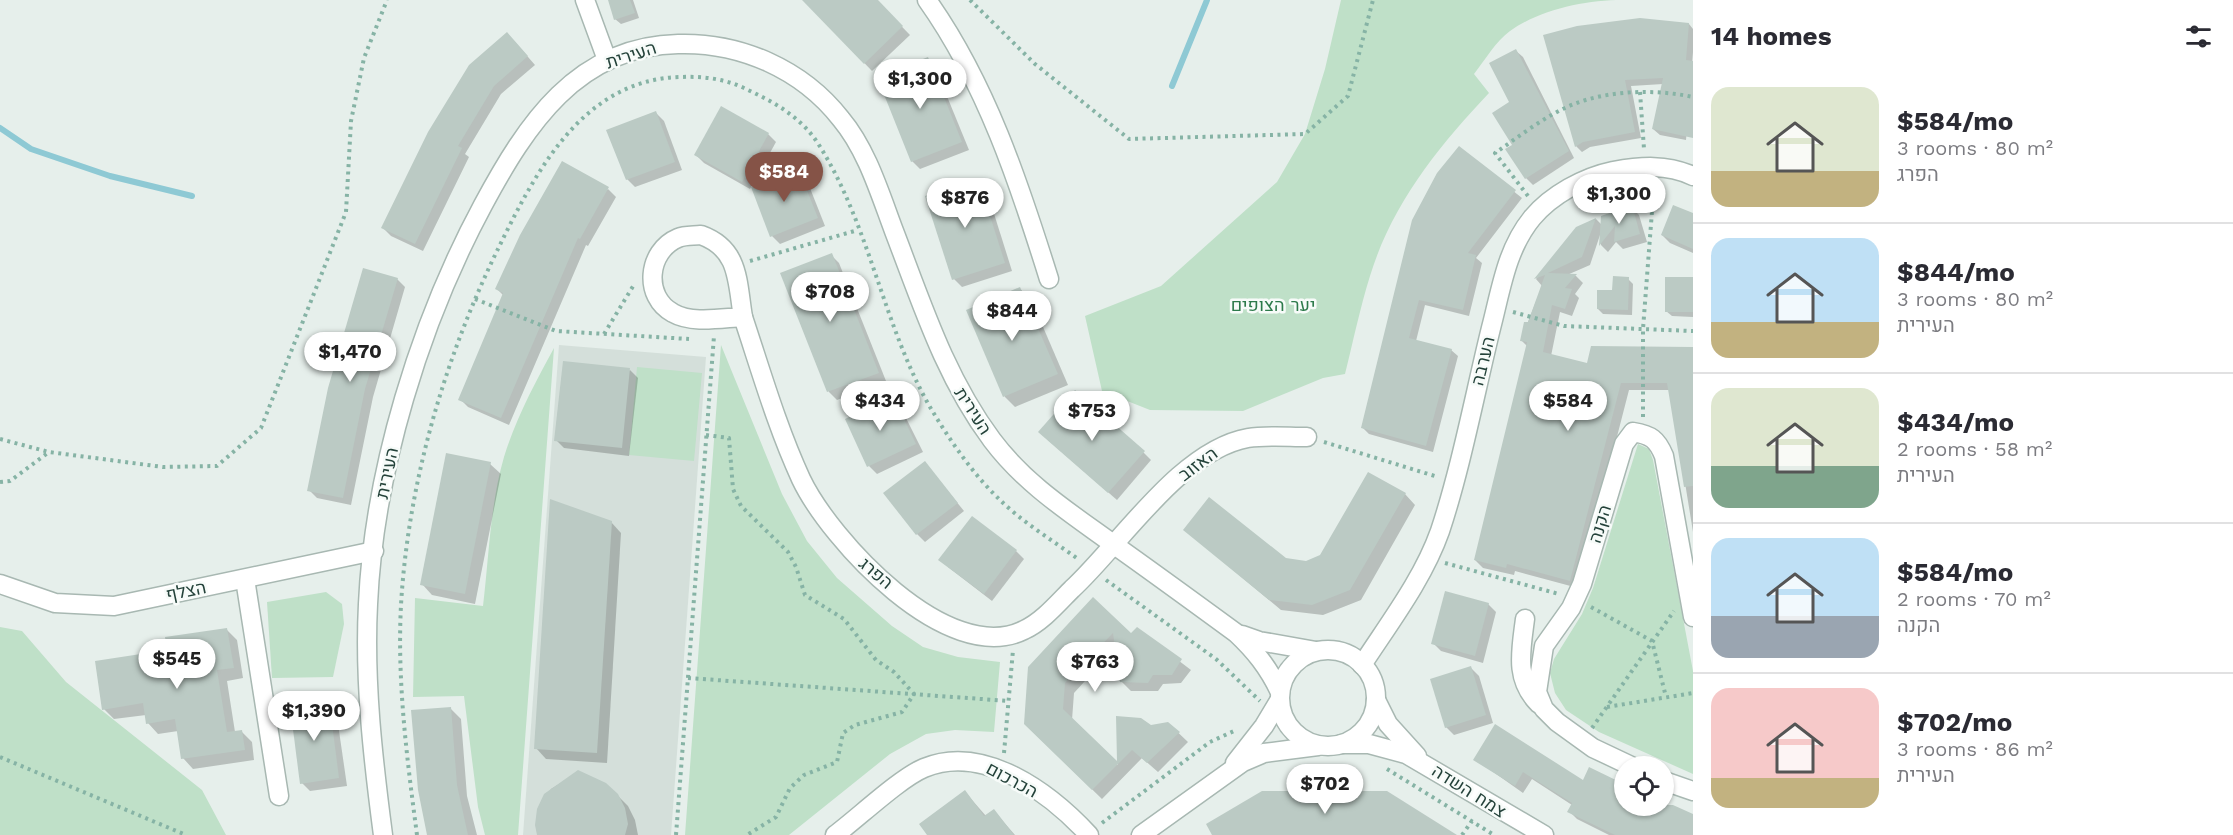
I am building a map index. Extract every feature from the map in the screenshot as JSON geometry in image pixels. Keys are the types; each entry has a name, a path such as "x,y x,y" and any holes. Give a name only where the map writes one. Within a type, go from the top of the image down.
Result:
{"street":[{"path":"585,0 607,60"},
{"path":"927,0 975,81 1001,141 1049,279"},
{"name":"העירית","path":"383,835 374,764 367,652 368,601 390,459 436,304 482,206 530,127 553,98 576,79 607,60 656,44 726,46 751,55 806,83 843,120 858,145 889,218 938,347 957,388 975,416 1022,476 1059,506 1236,633 1257,653 1270,670 1277,702"},
{"name":"הערבה","path":"1362,665 1428,559 1440,530 1508,262 1520,235 1540,210 1577,184 1603,173 1651,166 1681,170 1693,176"},
{"name":"הפרג","path":"743,317 687,318 673,313 657,297 652,283 652,268 658,255 668,244 680,237 701,235 715,240 726,250 735,266 743,317 773,407 802,480 825,518 852,553 931,617 952,629 997,636 1014,634"},
{"name":"הקנה","path":"1544,709 1537,692 1544,646 1576,598 1624,444 1633,432 1643,433"},
{"path":"1643,433 1658,441 1664,456 1693,616"},
{"name":"האזוב","path":"1112,543 1185,472 1220,447 1248,438 1306,437"},
{"path":"1014,634 1026,630 1050,610 1093,570 1112,543"},
{"name":"הצלף","path":"0,584 45,601 94,607 135,603 374,551"},
{"path":"246,579 279,796"},
{"path":"1525,619 1520,667 1523,683 1544,709 1583,741 1614,757"},
{"name":"העירית","path":"1236,633 1259,641 1316,651"},
{"path":"1141,835 1230,769 1264,753 1334,745 1366,727 1373,714 1376,700 1375,687 1362,665 1349,654 1333,650 1316,651 1303,656 1284,678 1277,702 1230,769"},
{"name":"צמח השדה","path":"1376,700 1388,724 1425,763"},
{"path":"1277,702 1289,727 1312,743 1334,745"},
{"name":"צמח השדה","path":"1334,745 1389,748 1425,763 1544,835"},
{"name":"הכרכום","path":"835,835 923,769 952,761 979,762 1003,771 1031,787 1088,834"},
{"path":"1674,784 1693,791"}],"path":[{"path":"0,439 49,452 162,467 217,466 261,428 346,212 351,121 364,58 387,0"},
{"path":"970,0 1035,64 1129,139 1305,134 1348,96 1373,0"},
{"path":"417,835 408,771 401,676 403,583 422,466 453,360 475,299 512,222 557,146 577,121 617,92 661,77 719,79 739,86 787,110 816,140 828,160 858,230 908,360 928,403 948,435 999,499 1040,533 1277,702"},
{"path":"1640,92 1651,166 1643,329 1643,433"},
{"path":"1540,210 1495,153 1574,104 1640,92 1670,92 1693,97"},
{"path":"735,266 858,230"},
{"path":"604,334 638,279"},
{"path":"475,299 556,331 692,340"},
{"path":"1496,308 1564,326 1693,331"},
{"path":"676,835 715,318"},
{"path":"702,340 713,341"},
{"path":"706,435 729,438 733,489 741,506 779,540 788,552 796,567 805,595 844,619 876,660 894,672 914,694"},
{"path":"1306,437 1453,482"},
{"path":"0,482 10,481 49,452"},
{"path":"1428,559 1576,598 1652,641 1666,697"},
{"path":"1583,741 1688,590"},
{"path":"1003,771 1014,634"},
{"path":"688,678 1009,701"},
{"path":"1606,707 1693,693"},
{"path":"747,835 776,817 790,788 804,775 837,762 843,734 855,725 902,712 914,694"},
{"path":"1088,834 1210,742 1242,727"},
{"path":"0,757 186,835"},
{"path":"1382,767 1494,835"},
{"path":"1462,835 1472,821"}],"shaded area":[{"path":"559,345 706,357 671,835 523,835"}],"green space":[{"name":"יער הצופים","path":"1341,0 1622,0 1579,4 1536,17 1510,31 1491,51 1474,74 1489,93 1452,134 1419,178 1404,201 1379,250 1363,300 1345,374 1323,378 1243,411 1150,410 1102,391 1085,316 1161,286 1277,182 1305,134 1325,69"},
{"path":"721,345 782,494 807,541 837,578 892,626 923,647 958,657 1000,662 994,732 955,730 926,734 890,754 789,835 685,835"},
{"path":"554,348 518,835 485,835 478,807 464,696 413,697 415,598 483,606 499,475 520,415"},
{"path":"637,367 702,373 694,461 629,455"},
{"path":"1638,444 1649,449 1653,460 1693,671 1693,774 1674,766 1674,756 1653,756 1599,732 1566,710 1555,693 1550,673 1554,659 1582,614 1593,588"},
{"path":"326,592 342,604 344,624 333,677 272,678 267,602"},
{"path":"0,627 22,631 66,682 202,790 226,835 0,835"}],"building":[{"path":"608,0 630,0 635,13 614,20"},
{"path":"802,0 878,0 903,26 864,64"},
{"path":"1640,18 1689,23 1686,60 1693,61 1693,138 1652,129 1663,78 1625,80 1635,132 1583,142 1575,147 1543,35 1577,26"},
{"path":"507,32 528,56 494,86 458,146 462,148 415,244 381,228 428,132 469,65"},
{"path":"1516,49 1569,151 1525,179 1505,149 1512,145 1492,113 1509,102 1489,63"},
{"path":"928,57 962,142 911,162 877,77"},
{"path":"721,106 769,133 742,182 694,155"},
{"path":"656,111 675,162 626,180 606,130"},
{"path":"1459,146 1516,190 1468,253 1476,255 1463,310 1419,300 1409,338 1452,349 1426,446 1361,428 1412,220 1437,173"},
{"path":"562,161 609,187 580,239 578,238 501,418 458,400 503,293 495,289 520,235"},
{"path":"798,168 818,218 770,237 751,187"},
{"path":"978,178 1005,263 952,280 925,196"},
{"path":"1632,205 1640,234 1614,242 1615,226 1599,246 1601,216"},
{"path":"1673,205 1693,213 1693,249 1661,235"},
{"path":"1596,218 1582,257 1548,273 1577,274 1565,288 1572,289 1565,309 1552,305 1543,352 1587,363 1591,346 1693,347 1693,486 1684,487 1667,383 1621,383 1570,581 1507,564 1506,568 1474,560 1527,342 1520,341 1524,322 1528,322 1545,275 1534,279 1576,227"},
{"path":"832,253 879,373 827,392 780,273"},
{"path":"363,268 398,278 365,389 343,498 307,491 328,388"},
{"path":"1613,276 1629,277 1628,310 1597,309 1597,290 1612,290"},
{"path":"1665,277 1693,277 1693,312 1665,312"},
{"path":"1020,287 1058,374 1003,397 966,310"},
{"path":"563,361 630,368 622,448 554,441"},
{"path":"1075,390 1145,451 1108,493 1038,432"},
{"path":"893,396 916,444 867,467 845,419"},
{"path":"446,453 491,462 465,594 420,585"},
{"path":"925,461 958,503 916,535 883,493"},
{"path":"1368,472 1406,493 1350,590 1312,605 1269,600 1183,530 1209,497 1286,558 1306,561 1320,555"},
{"path":"550,499 612,521 597,753 534,749"},
{"path":"972,516 1017,550 984,594 938,560"},
{"path":"1445,591 1489,603 1475,656 1431,644"},
{"path":"1093,597 1131,633 1137,627 1182,659 1172,675 1153,675 1148,683 1120,682 1113,633 1065,683 1063,709 1117,761 1116,716 1141,718 1151,725 1168,722 1180,732 1147,763 1132,750 1092,790 1024,724 1028,667"},
{"path":"227,628 234,668 217,670 227,732 242,730 245,750 181,759 175,719 146,724 143,703 102,710 95,661 167,650 165,637"},
{"path":"1471,666 1486,715 1445,728 1430,679"},
{"path":"329,700 339,778 300,784 290,706"},
{"path":"451,707 457,785 468,835 427,835 418,790 411,710"},
{"path":"1495,724 1583,780 1589,767 1614,779 1614,816 1674,816 1674,805 1693,814 1693,835 1615,835 1567,812 1572,803 1523,772 1515,786 1473,760"},
{"path":"578,770 606,783 618,794 625,808 628,824 625,835 537,835 535,825 537,809 544,794"},
{"path":"965,790 984,816 994,809 1014,835 927,835 919,824"},
{"path":"1262,791 1387,791 1457,835 1212,835 1206,824"}],"waterway":[{"path":"1172,86 1207,0"},
{"path":"0,128 31,149 110,176 192,196"}]}
